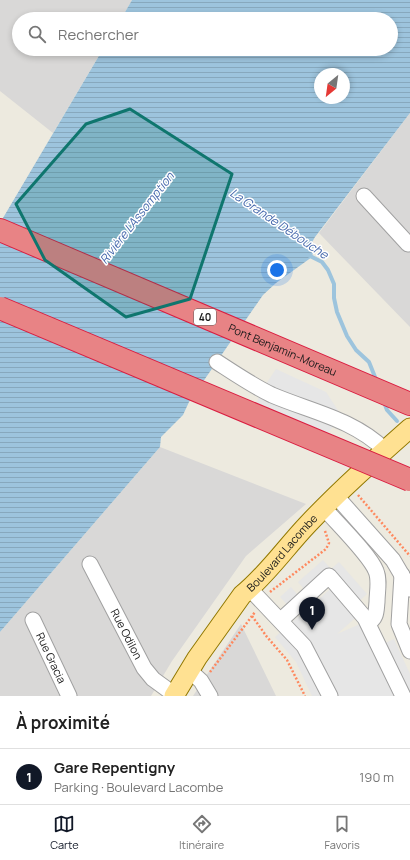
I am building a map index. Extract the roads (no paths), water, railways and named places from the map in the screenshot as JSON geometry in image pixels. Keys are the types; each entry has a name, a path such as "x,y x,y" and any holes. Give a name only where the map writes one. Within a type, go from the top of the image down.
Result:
{"highway":[{"name":"Pont Benjamin-Moreau","path":"0,230 410,404"},
{"path":"0,308 410,480"}],"main road":[{"name":"Boulevard Lacombe","path":"175,696 189,670 231,608 330,502 410,428"}],"street":[{"path":"364,196 409,244"},
{"path":"217,362 262,390 347,423 371,438 385,450"},
{"path":"330,502 393,560 410,589"},
{"path":"330,502 376,571 378,584 376,615 373,620 368,623"},
{"name":"Rue Odilon","path":"90,564 144,668 153,679 175,696"},
{"path":"402,575 399,620 400,629 410,651"},
{"path":"281,620 329,576 361,612 368,623 403,696"},
{"path":"250,589 281,620 308,652 330,696"},
{"path":"399,620 404,610 410,605"},
{"name":"Rue Gracia","path":"34,620 68,696"},
{"path":"189,670 201,681 210,696"}],"water":[{"name":"Rivière L'Assomption","path":"132,0 410,0 410,113 315,237 311,244 314,248 312,257 276,283 263,295 189,402 183,415 161,437 160,447 0,632 0,223 99,56 398,56 398,12 125,12"}],"waterway":[{"name":"La Grande Débouche","path":"308,255 322,262 328,270 334,284 334,298 337,312 347,336 356,350 369,362 377,382"},
{"name":"La Grande Débouche","path":"384,402 387,410 397,421"}],"place":[{"name":"Gare Repentigny","path":"312,630"}]}
